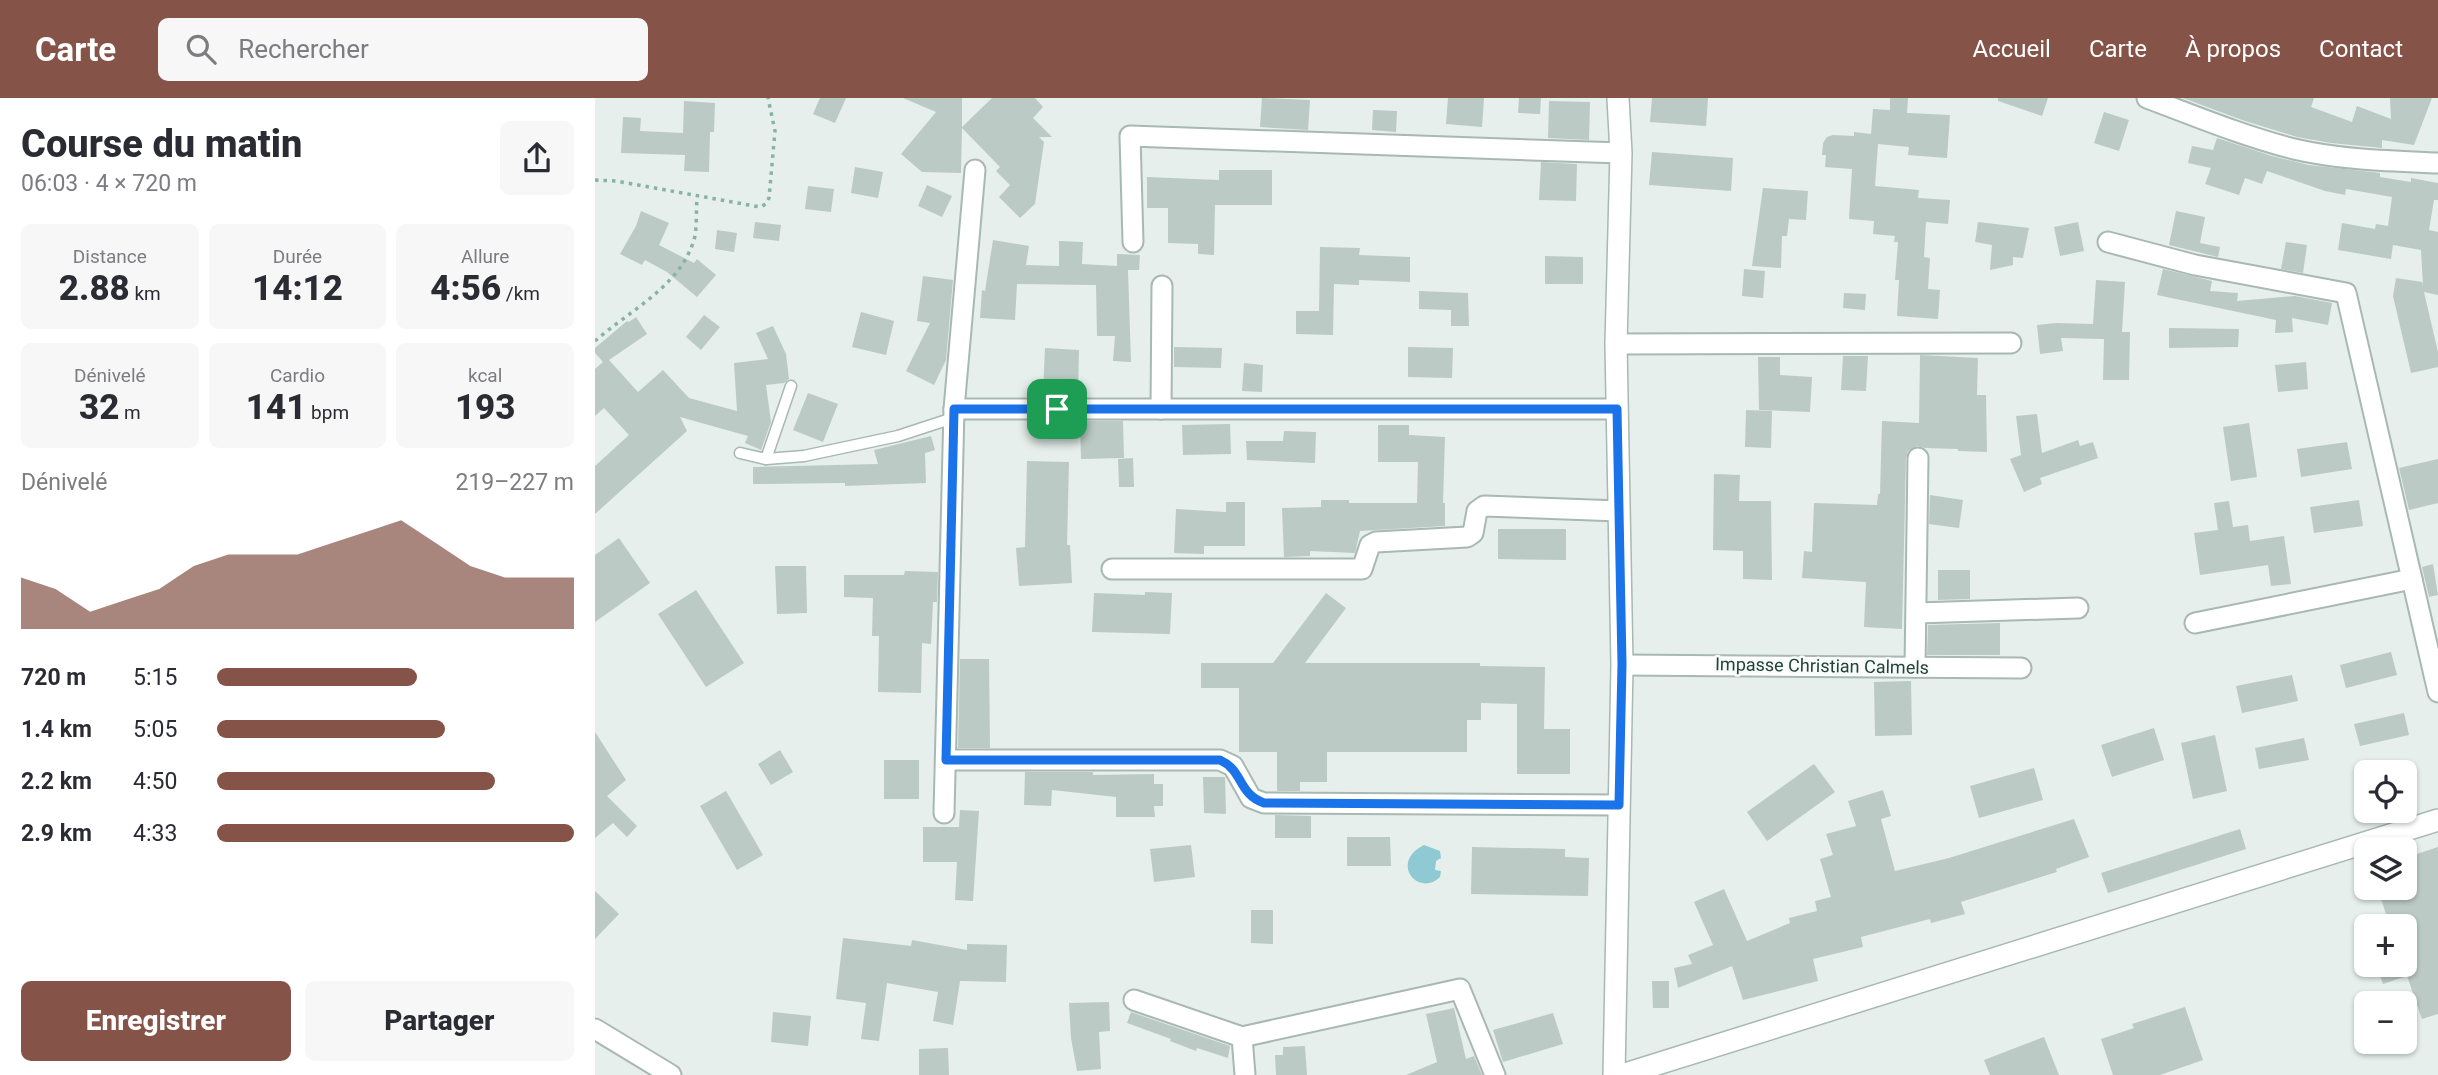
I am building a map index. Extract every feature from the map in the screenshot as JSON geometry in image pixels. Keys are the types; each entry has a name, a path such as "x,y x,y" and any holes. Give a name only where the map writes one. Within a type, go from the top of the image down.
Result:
{"street":[{"path":"1614,1075 1622,664 1616,344 1621,153 1618,98"},
{"path":"2147,98 2241,134 2295,149 2353,159 2438,163"},
{"path":"1133,243 1129,136 1621,153"},
{"path":"944,813 953,414 975,170"},
{"path":"2108,242 2195,265 2346,293 2438,692"},
{"path":"1161,409 1162,286"},
{"path":"1616,344 2011,343"},
{"path":"953,414 1161,409 1617,409"},
{"path":"1915,667 1917,458"},
{"path":"1112,569 1362,569 1370,545 1376,542 1467,537 1473,533 1477,512 1484,506 1619,511"},
{"path":"2195,623 2412,579"},
{"path":"1917,613 2078,608"},
{"name":"Impasse Christian Calmels","path":"1622,664 2021,668"},
{"path":"946,760 1220,760 1233,766 1251,798 1264,803 1619,805"},
{"path":"1622,1075 2438,820"},
{"path":"1134,1000 1242,1037 1460,989 1495,1075"},
{"path":"595,1029 671,1075"},
{"path":"1242,1037 1245,1075"}],"lane":[{"path":"766,458 791,386"},
{"path":"740,453 766,458 804,456 898,436 953,414"}],"path":[{"path":"595,180 616,181 760,206 766,204 769,198 775,131 768,98"},
{"path":"595,341 671,280 688,254 695,234 697,197"}],"water":[{"path":"1424,845 1440,851 1441,858 1436,861 1435,870 1441,871 1440,877 1423,883 1416,881 1408,868 1414,852"}],"building":[{"path":"820,98 846,98 835,123 813,114"},
{"path":"903,98 962,98 962,127 992,98 1035,98 1043,107 1033,118 1052,137 1039,137 1044,142 1035,204 1020,218 999,197 1010,185 996,171 1000,167 962,128 961,173 922,172 901,154 936,112"},
{"path":"1262,98 1310,100 1308,130 1260,127"},
{"path":"1448,98 1484,98 1482,127 1446,124"},
{"path":"1519,98 1541,98 1540,114 1518,113"},
{"path":"1652,98 1708,98 1706,126 1650,122"},
{"path":"1890,98 1908,98 1907,113 1950,115 1947,158 1908,155 1909,147 1878,144 1875,186 1919,190 1918,198 1950,200 1948,224 1926,222 1924,257 1930,258 1928,289 1940,290 1938,319 1897,316 1899,280 1895,280 1898,242 1894,242 1895,236 1873,234 1874,221 1849,219 1852,169 1825,167 1826,155 1822,155 1823,143 1827,137 1854,136 1854,132 1871,134 1873,109 1890,110"},
{"path":"1998,98 2048,98 2042,116 1998,101"},
{"path":"2183,98 2314,98 2311,107 2352,122 2357,106 2391,119 2390,98 2432,98 2414,145 2382,140 2382,148 2297,137"},
{"path":"684,101 715,103 714,132 710,132 709,172 684,171 685,155 621,153 623,117 641,118 640,131 683,133"},
{"path":"1549,101 1590,102 1589,140 1548,138"},
{"path":"1373,110 1397,111 1396,132 1372,130"},
{"path":"2104,112 2129,120 2119,151 2094,143"},
{"path":"2217,138 2309,165 2380,173 2380,177 2411,182 2411,178 2438,183 2438,200 2434,200 2429,230 2438,232 2438,295 2424,292 2438,352 2438,367 2411,373 2393,296 2396,278 2422,282 2423,286 2421,250 2393,245 2391,259 2338,250 2342,223 2375,229 2376,224 2388,226 2392,197 2346,189 2345,195 2325,191 2267,171 2262,184 2245,178 2239,195 2205,184 2211,168 2188,163 2192,146 2213,150"},
{"path":"1652,152 1733,158 1731,191 1649,185"},
{"path":"1541,162 1577,164 1576,201 1539,200"},
{"path":"855,167 883,172 878,198 851,193"},
{"path":"1219,170 1272,170 1272,205 1215,205 1214,255 1198,254 1198,244 1168,243 1168,208 1147,208 1147,177 1219,180"},
{"path":"927,185 952,196 942,217 918,206"},
{"path":"808,186 834,189 831,212 805,209"},
{"path":"1763,188 1808,191 1806,220 1789,219 1787,236 1782,236 1781,268 1752,266"},
{"path":"641,211 669,223 659,245 694,263 697,259 716,275 697,297 667,272 645,260 642,265 620,254"},
{"path":"2176,211 2205,217 2200,243 2220,247 2218,257 2169,245"},
{"path":"755,222 781,225 779,241 753,238"},
{"path":"1978,222 2029,228 2023,258 2013,257 2013,265 1990,270 1992,245 1975,242"},
{"path":"2078,222 2084,251 2060,256 2054,227"},
{"path":"717,230 737,233 734,252 715,249"},
{"path":"993,240 1029,246 1026,265 1059,266 1059,241 1083,242 1082,264 1117,266 1117,254 1140,255 1139,270 1128,270 1131,362 1113,361 1115,336 1097,336 1096,285 1017,284 1015,320 980,318 982,290 985,291"},
{"path":"2286,242 2307,245 2303,273 2281,269"},
{"path":"1320,247 1360,248 1359,255 1410,257 1410,282 1359,280 1359,285 1334,284 1333,335 1296,334 1296,311 1319,311"},
{"path":"1545,256 1583,257 1583,284 1545,284"},
{"path":"1744,269 1765,271 1763,298 1742,296"},
{"path":"2163,269 2212,281 2210,291 2238,293 2237,301 2295,296 2332,303 2328,325 2292,318 2293,332 2275,333 2276,320 2157,295"},
{"path":"923,276 953,280 946,360 934,385 906,371 930,323 917,321"},
{"path":"2096,280 2125,282 2122,332 2130,332 2129,380 2103,380 2104,339 2061,338 2063,351 2040,354 2037,325 2093,324"},
{"path":"1419,291 1468,293 1469,326 1451,326 1451,310 1419,309"},
{"path":"1844,293 1866,294 1865,310 1843,308"},
{"path":"861,312 894,321 886,355 852,347"},
{"path":"704,315 720,327 701,350 686,337"},
{"path":"636,317 647,334 609,360 638,392 663,370 689,398 737,411 734,363 768,359 756,333 773,326 786,354 789,379 784,383 766,385 771,422 761,450 745,443 748,436 680,417 687,431 595,514 595,466 629,435 604,408 595,416 595,369 603,362 595,353 595,348 627,321"},
{"path":"2169,328 2239,329 2238,347 2169,348"},
{"path":"1174,347 1222,348 1221,368 1174,367"},
{"path":"1408,347 1453,348 1452,378 1408,377"},
{"path":"1045,348 1079,350 1078,395 1043,393"},
{"path":"1920,355 1978,358 1977,395 1986,395 1987,452 1917,446 1908,451 1902,629 1864,627 1866,582 1802,578 1804,551 1812,552 1814,503 1877,505 1880,494 1882,421 1919,423"},
{"path":"1843,356 1868,356 1866,391 1841,390"},
{"path":"1758,357 1780,357 1780,375 1812,377 1810,412 1759,410"},
{"path":"2306,362 2308,389 2278,392 2275,365"},
{"path":"1244,363 1263,365 1262,392 1242,391"},
{"path":"808,393 838,404 823,442 793,430"},
{"path":"1746,410 1772,411 1771,448 1745,447"},
{"path":"2037,414 2042,453 2078,440 2080,446 2093,442 2098,458 2040,478 2042,484 2024,492 2010,459 2021,455 2016,416"},
{"path":"1080,421 1123,421 1124,458 1081,459"},
{"path":"2249,423 2257,477 2231,481 2223,427"},
{"path":"1230,424 1231,454 1183,455 1182,425"},
{"path":"1378,425 1409,425 1409,435 1445,437 1445,526 1360,531 1355,553 1310,551 1310,556 1284,557 1282,508 1321,507 1321,500 1349,500 1349,503 1417,503 1418,462 1378,462"},
{"path":"1284,431 1316,432 1315,463 1247,460 1246,441 1283,441"},
{"path":"931,436 935,450 925,453 926,483 845,486 845,483 753,484 753,467 878,464 874,450"},
{"path":"2347,442 2352,469 2301,477 2297,449"},
{"path":"1133,458 1134,487 1119,487 1118,459"},
{"path":"2438,459 2438,503 2409,510 2399,468"},
{"path":"1027,461 1069,462 1067,545 1070,545 1072,583 1019,586 1016,548 1025,547"},
{"path":"1714,474 1740,475 1739,501 1771,501 1772,580 1743,579 1743,551 1713,550"},
{"path":"1930,495 1963,500 1959,528 1929,524"},
{"path":"2359,500 2363,526 2314,533 2310,507"},
{"path":"2229,501 2233,527 2248,525 2250,541 2284,536 2291,584 2271,586 2268,565 2200,575 2194,533 2218,530 2214,503"},
{"path":"1226,502 1245,502 1245,546 1204,546 1204,554 1174,553 1176,509 1226,512"},
{"path":"1498,529 1566,529 1566,560 1498,559"},
{"path":"619,538 650,583 595,622 595,555"},
{"path":"2433,564 2438,595 2429,597 2422,567"},
{"path":"775,566 806,566 807,613 777,614"},
{"path":"1938,570 1970,570 1970,599 1938,600"},
{"path":"905,571 938,572 931,644 922,643 921,693 878,692 879,636 872,636 873,598 844,597 844,575 904,575"},
{"path":"696,590 744,663 706,687 658,614"},
{"path":"1145,592 1172,593 1170,634 1092,632 1094,593 1145,595"},
{"path":"1326,593 1346,608 1305,663 1480,663 1480,666 1545,667 1544,729 1570,729 1570,774 1517,774 1517,704 1481,703 1481,720 1467,720 1467,752 1327,752 1327,782 1300,782 1300,791 1277,791 1277,752 1239,752 1239,688 1201,688 1201,663 1273,663"},
{"path":"2000,623 2000,655 1927,655 1928,625"},
{"path":"2391,652 2397,675 2346,688 2340,665"},
{"path":"960,659 989,659 990,748 958,748"},
{"path":"2292,675 2298,701 2242,713 2236,686"},
{"path":"1911,681 1912,735 1875,736 1874,682"},
{"path":"2404,713 2409,735 2360,746 2354,724"},
{"path":"2154,728 2164,760 2112,777 2101,745"},
{"path":"595,732 626,780 607,796 637,826 627,837 613,823 595,838"},
{"path":"2215,735 2227,791 2193,799 2181,743"},
{"path":"2304,738 2309,760 2259,769 2255,748"},
{"path":"780,750 793,772 771,785 758,764"},
{"path":"884,760 919,760 919,799 884,799"},
{"path":"1814,764 1835,792 1767,841 1747,812"},
{"path":"2034,768 2043,800 1979,818 1970,786"},
{"path":"1025,772 1154,774 1154,784 1163,784 1163,806 1154,806 1155,817 1116,817 1116,797 1052,790 1051,806 1024,805"},
{"path":"1203,777 1225,777 1226,814 1204,813"},
{"path":"1883,790 1891,816 1881,819 1895,871 1949,858 2074,819 2089,857 2056,869 2057,872 1961,902 1965,914 1931,923 1930,919 1861,937 1863,947 1813,959 1818,981 1743,1000 1732,966 1678,988 1674,968 1692,964 1688,955 1713,945 1694,902 1724,889 1747,941 1790,923 1789,918 1817,911 1815,901 1831,897 1820,859 1833,855 1826,834 1856,826 1848,801"},
{"path":"726,791 763,855 737,870 700,806"},
{"path":"960,810 979,811 973,901 955,900 957,862 923,862 923,827 959,827"},
{"path":"1275,815 1311,816 1311,838 1275,838"},
{"path":"2240,829 2246,849 2108,893 2101,873"},
{"path":"1347,837 1390,837 1391,866 1347,866"},
{"path":"1191,845 1195,877 1154,882 1150,849"},
{"path":"1472,847 1565,849 1565,857 1589,858 1588,896 1471,894"},
{"path":"2438,847 2438,1014 2422,1019 2417,1005 2417,991 2412,991 2407,977 2417,977 2417,914 2386,914 2381,900 2417,900 2417,854"},
{"path":"595,891 619,914 595,939"},
{"path":"1251,910 1273,910 1273,944 1251,943"},
{"path":"843,938 911,946 912,940 967,950 967,944 1007,945 1006,982 960,981 953,1025 933,1021 938,992 887,983 879,1041 861,1039 866,1003 836,999"},
{"path":"2381,977 2404,977 2383,984"},
{"path":"1652,981 1669,981 1669,1008 1653,1008"},
{"path":"1109,1002 1110,1031 1099,1032 1101,1069 1077,1071 1071,1038 1069,1003"},
{"path":"2185,1007 2203,1060 2160,1075 2113,1075 2101,1039 2134,1028 2132,1024"},
{"path":"1454,1008 1466,1059 1474,1056 1482,1075 1406,1075 1437,1062 1426,1014"},
{"path":"773,1012 811,1016 808,1046 771,1042"},
{"path":"1131,1012 1230,1046 1228,1058 1197,1048 1196,1051 1127,1023"},
{"path":"1553,1013 1563,1044 1503,1062 1493,1030"},
{"path":"2044,1037 2059,1075 1990,1075 1984,1060"},
{"path":"1305,1046 1307,1075 1276,1075 1275,1055 1283,1055 1283,1047"},
{"path":"948,1048 949,1075 919,1075 919,1049"}],"route":[{"path":"954,409 1057,409 1617,409 1622,664 1619,805 1264,803 1251,798 1233,766 1220,760 946,760 954,409"}]}
